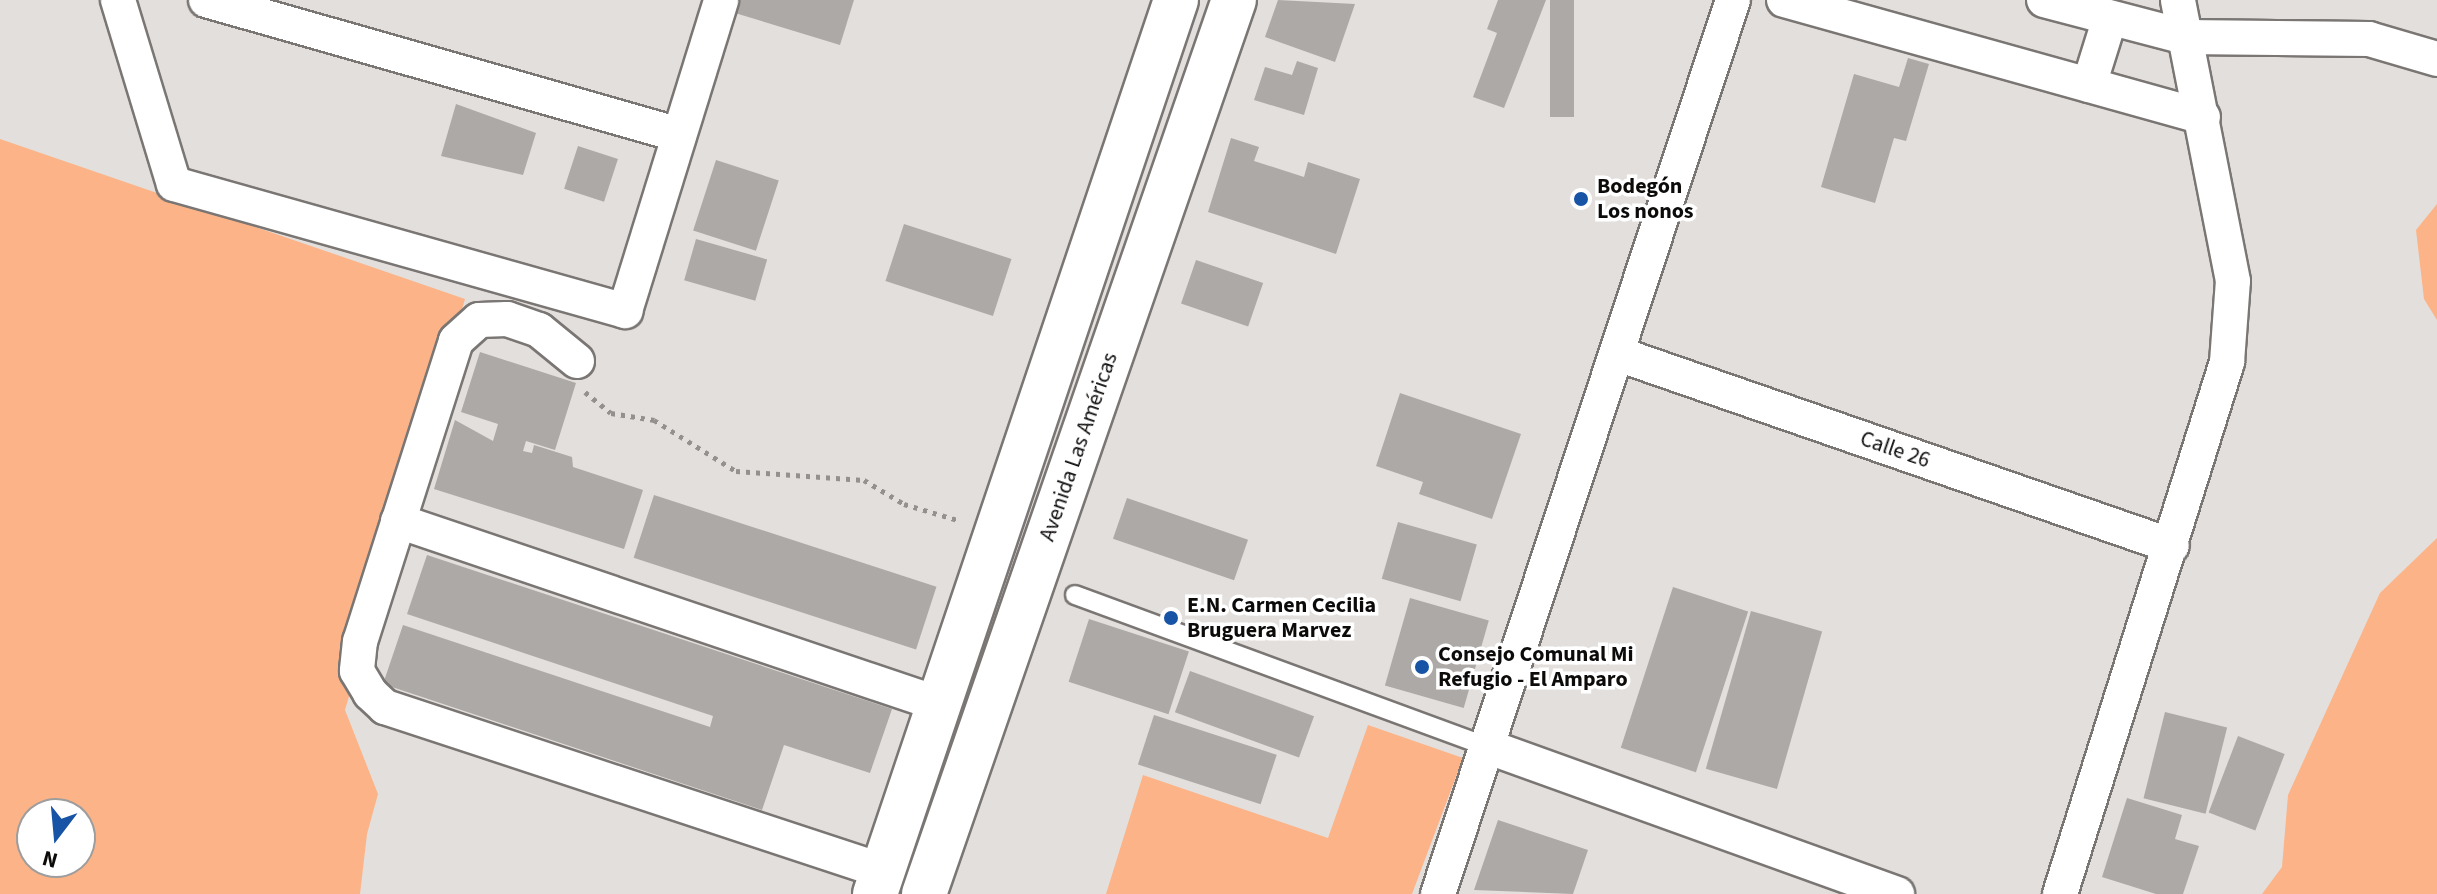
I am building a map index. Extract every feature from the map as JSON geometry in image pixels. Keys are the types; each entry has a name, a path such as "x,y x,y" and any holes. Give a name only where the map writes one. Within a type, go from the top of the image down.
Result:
{"main road":[{"path":"879,882 1176,0"},
{"name":"Avenida Las Américas","path":"924,894 1234,0"}],"street":[{"path":"118,0 174,184 625,311 721,0"},
{"path":"206,0 679,135"},
{"path":"1438,894 1733,0"},
{"path":"1784,0 2203,117"},
{"path":"2044,0 2185,37 2369,39 2437,59"},
{"path":"2060,894 2172,546 2227,362 2233,281 2178,0"},
{"path":"2089,85 2110,18"},
{"path":"577,361 539,330 507,319 479,320 456,341 360,641 357,671 385,707 879,882"},
{"name":"Calle 26","path":"1618,354 2172,546"},
{"path":"398,521 939,704"},
{"path":"1486,746 1897,894"}],"lane":[{"path":"1075,595 1486,746"}],"path":[{"path":"577,361 586,398 611,413 654,420 736,471 864,480 904,504 997,532"}],"shaded area":[{"path":"0,139 465,299 345,710 378,794 367,834 360,894 0,894"},
{"path":"2437,204 2437,320 2424,299 2416,230"},
{"path":"2437,538 2437,894 2262,894 2282,867 2288,795 2380,593"},
{"path":"1368,725 1463,758 1412,894 1106,894 1143,775 1328,838"}],"building":[{"path":"739,0 854,0 840,45 735,13"},
{"path":"1278,0 1355,4 1335,62 1265,37"},
{"path":"1498,0 1546,0 1504,108 1473,97 1497,33 1487,29"},
{"path":"1550,0 1574,0 1574,117 1550,117"},
{"path":"1908,58 1929,64 1906,141 1894,138 1875,203 1821,187 1854,74 1899,87"},
{"path":"1297,61 1318,68 1304,115 1254,100 1265,67 1292,75"},
{"path":"456,104 536,133 523,175 441,156"},
{"path":"1231,138 1259,147 1254,161 1304,177 1308,162 1360,179 1336,254 1208,212"},
{"path":"578,146 618,159 604,202 564,189"},
{"path":"716,160 779,180 756,251 693,230"},
{"path":"904,224 1011,259 993,316 885,281"},
{"path":"696,239 767,259 755,301 684,280"},
{"path":"1196,260 1263,283 1248,327 1181,303"},
{"path":"480,352 576,383 555,450 526,441 523,451 532,453 534,445 572,457 573,467 643,490 624,549 434,489 455,420 493,441 498,424 461,412"},
{"path":"1400,393 1521,434 1492,519 1419,494 1423,482 1376,466"},
{"path":"654,495 936,587 916,650 634,558"},
{"path":"1127,498 1248,540 1234,580 1113,539"},
{"path":"1398,522 1477,545 1461,601 1382,579"},
{"path":"427,555 892,709 870,773 784,745 762,810 383,684 403,625 710,727 713,716 407,614"},
{"path":"1673,587 1748,611 1696,772 1621,748"},
{"path":"1410,598 1489,621 1464,708 1385,685"},
{"path":"1751,611 1822,631 1777,789 1706,769"},
{"path":"1089,619 1189,651 1168,714 1069,682"},
{"path":"1190,671 1314,716 1299,757 1175,712"},
{"path":"2165,712 2227,727 2206,814 2143,798"},
{"path":"1154,715 1277,755 1261,804 1138,764"},
{"path":"2238,736 2285,754 2255,830 2209,813"},
{"path":"2127,798 2182,815 2175,839 2199,846 2183,894 2156,894 2102,877"},
{"path":"1498,820 1588,850 1573,894 1474,890"}],"place":[{"name":"Bodegón Los nonos","path":"1581,199"},
{"name":"E.N. Carmen Cecilia Bruguera Marvez","path":"1171,618"},
{"name":"Consejo Comunal Mi Refugio - El Amparo","path":"1422,667"}]}
